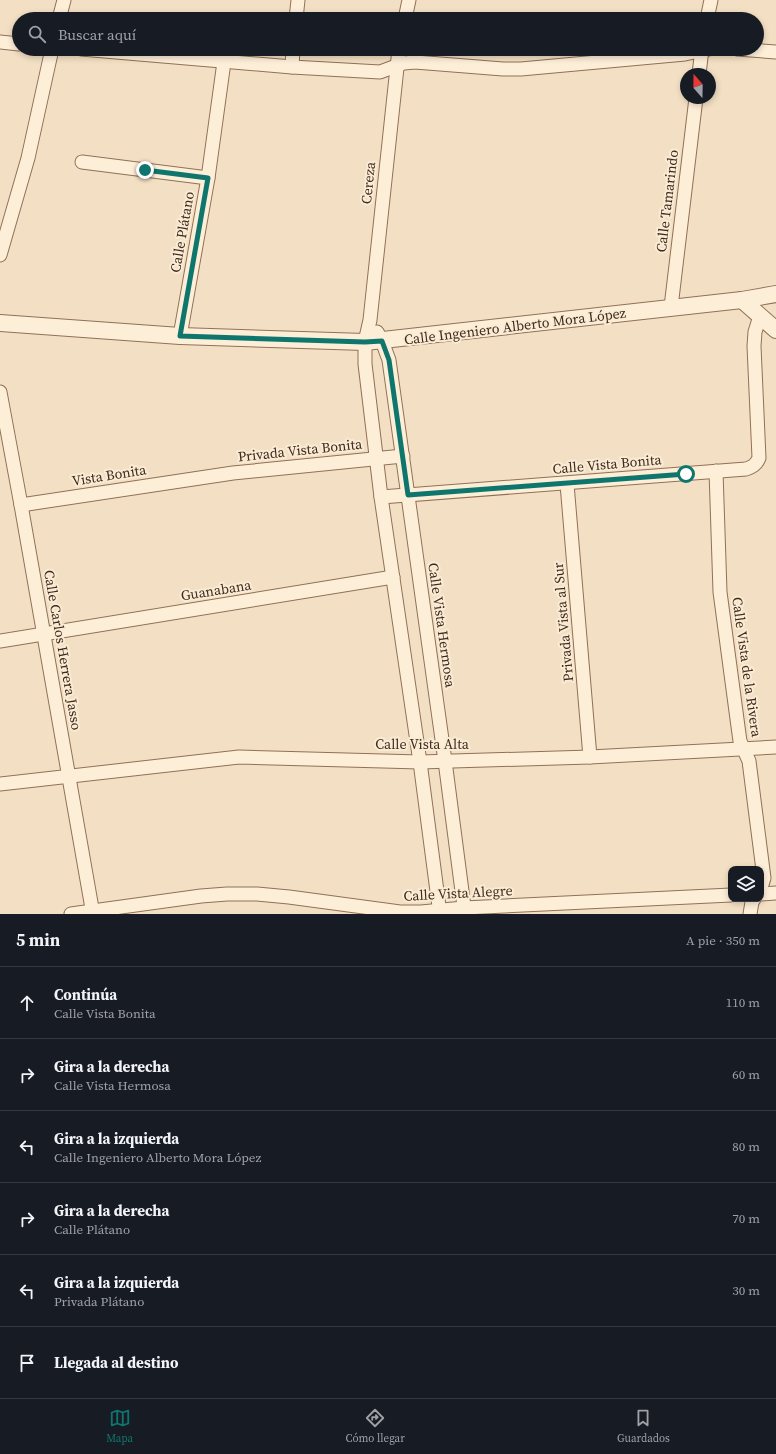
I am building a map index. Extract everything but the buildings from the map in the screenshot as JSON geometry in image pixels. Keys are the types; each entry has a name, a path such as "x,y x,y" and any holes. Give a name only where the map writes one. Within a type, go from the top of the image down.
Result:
{"street":[{"path":"61,12 64,0"},
{"path":"297,12 298,0"},
{"path":"406,12 409,0"},
{"path":"708,12 711,0"},
{"path":"0,42 12,43"},
{"path":"764,51 776,52"},
{"path":"0,255 28,158 50,56"},
{"path":"158,56 292,67 380,72 404,63 415,62 502,69 521,69 663,56"},
{"path":"292,67 293,56"},
{"name":"Cereza","path":"365,342 370,320 398,56"},
{"path":"700,68 703,56"},
{"name":"Calle Plátano","path":"180,336 208,178 224,62"},
{"name":"Calle Tamarindo","path":"671,307 695,104"},
{"path":"82,162 208,178"},
{"name":"Calle Ingeniero Alberto Mora López","path":"0,323 180,336 365,342 742,300 776,294"},
{"path":"742,300 776,330"},
{"name":"Calle Vista Bonita","path":"381,497 567,484 746,469 752,467 757,463 759,458 754,346 755,332 760,316"},
{"path":"370,320 382,341"},
{"name":"Calle Vista Hermosa","path":"382,341 389,360 403,456 465,911"},
{"path":"365,342 365,364 381,497 420,762 440,912"},
{"name":"Calle Carlos Herrera Jasso","path":"0,392 93,912"},
{"name":"Privada Vista Bonita","path":"201,477 403,456"},
{"name":"Calle Vista de la Rivera","path":"716,471 720,592 739,734 749,761 762,866"},
{"name":"Vista Bonita","path":"21,505 201,477"},
{"name":"Privada Vista al Sur","path":"567,484 590,757"},
{"name":"Guanabana","path":"0,641 393,577"},
{"name":"Calle Vista Alta","path":"0,784 239,757 420,762 590,757 776,747"},
{"path":"764,894 776,893"},
{"name":"Calle Vista Alegre","path":"71,914 201,896 227,894 289,896 400,912 465,911 728,895"},
{"path":"750,914 753,902"}],"route":[{"path":"145,170 208,178 180,336 365,342 382,341 389,360 408,495 686,474"}]}
